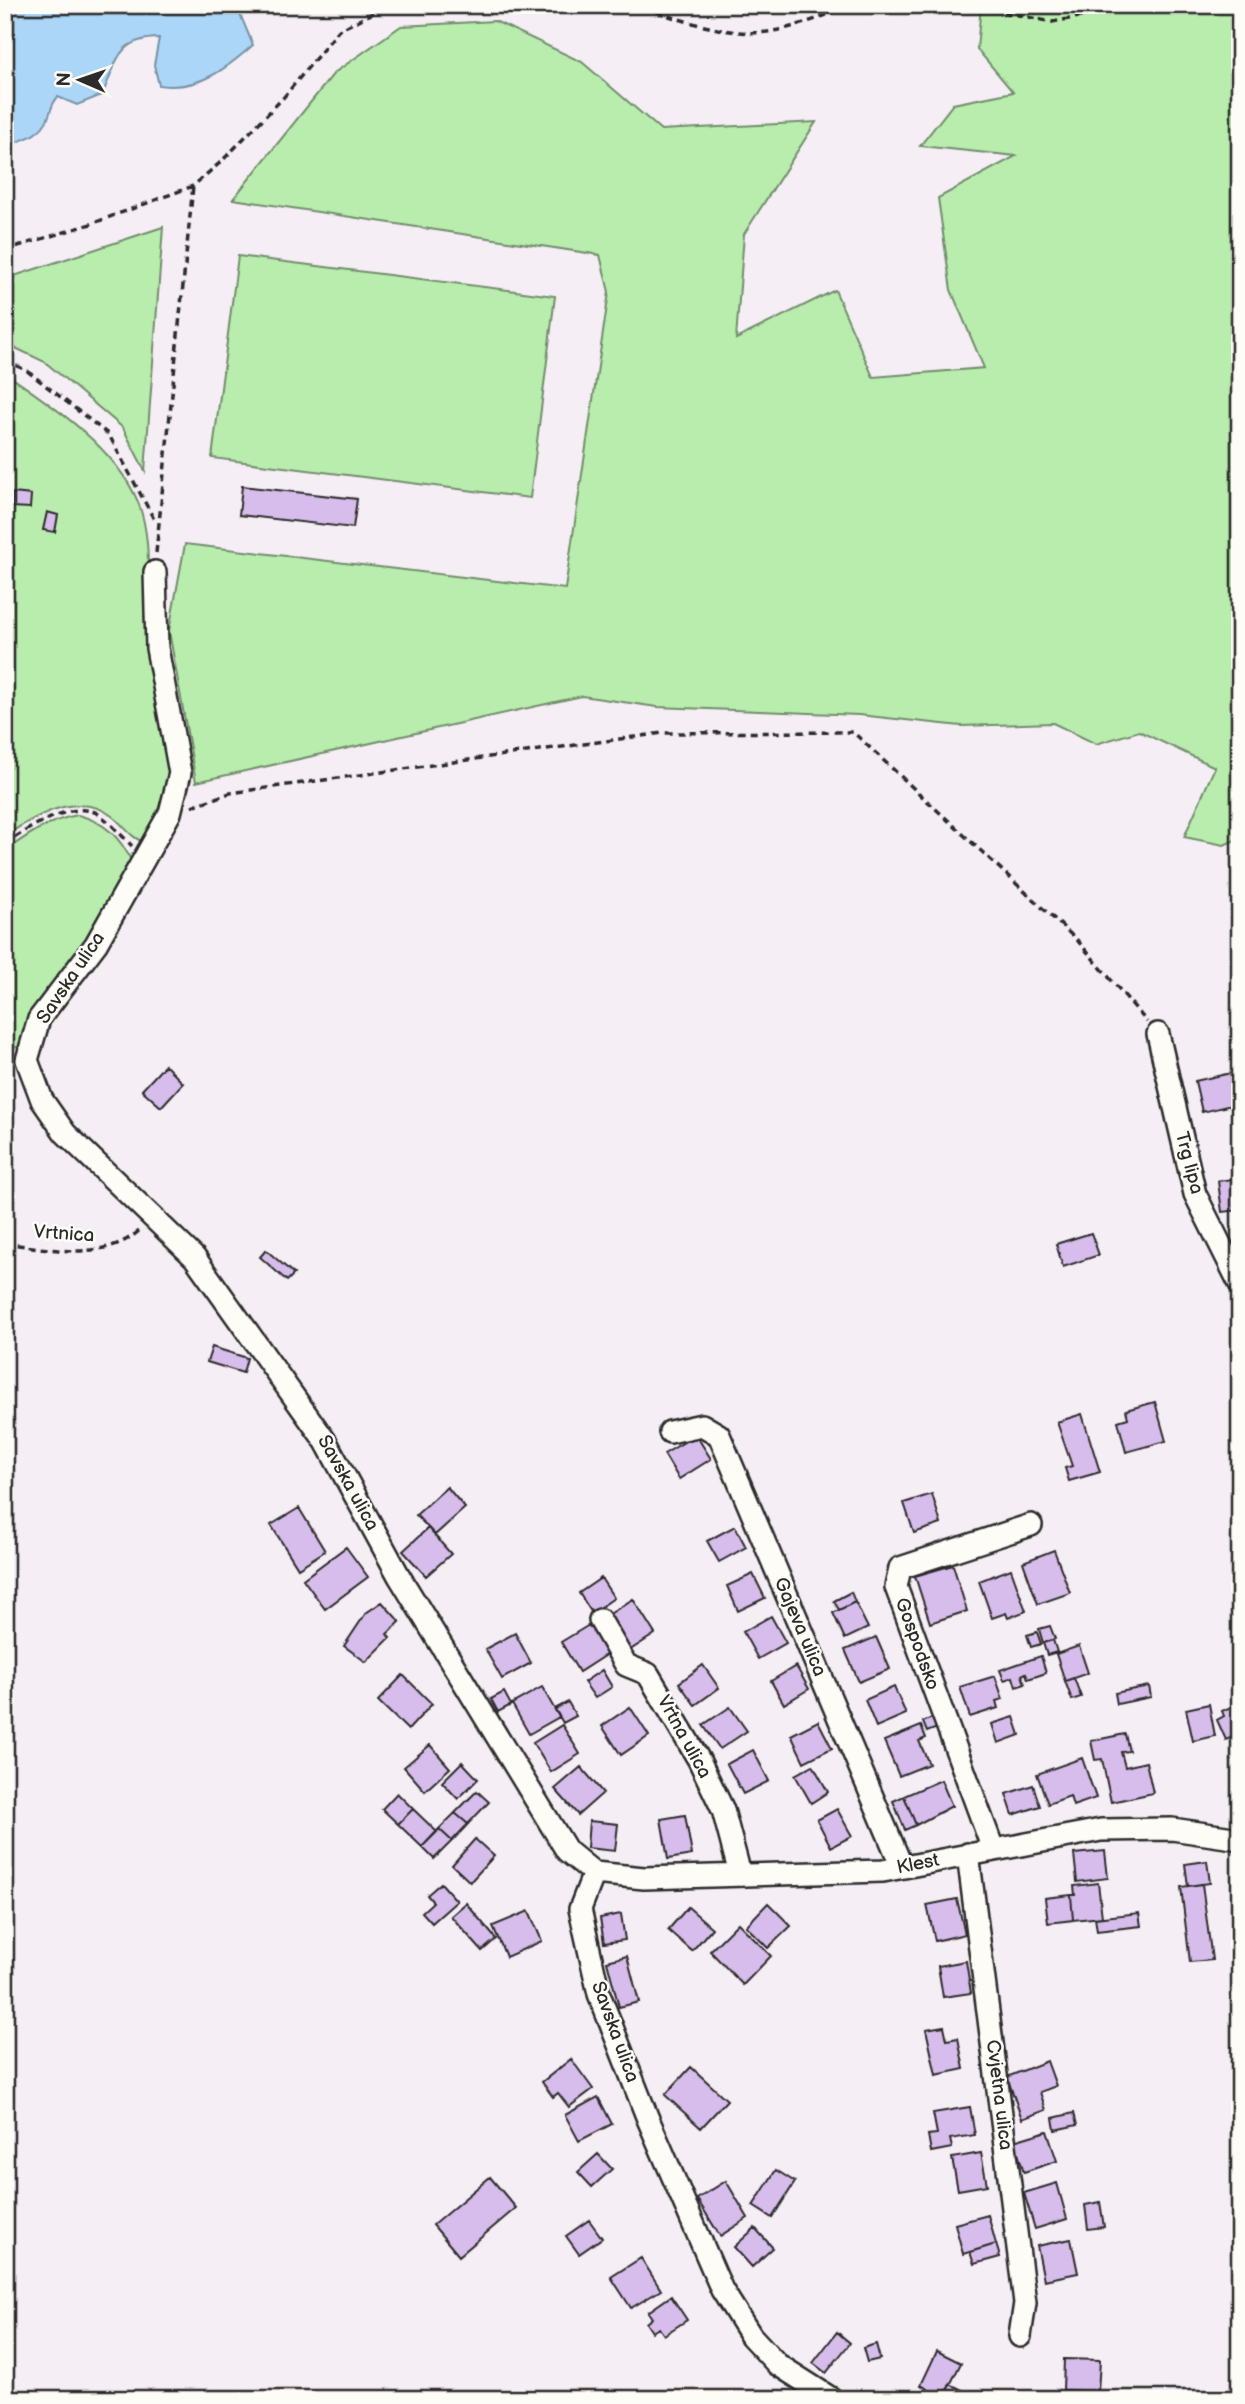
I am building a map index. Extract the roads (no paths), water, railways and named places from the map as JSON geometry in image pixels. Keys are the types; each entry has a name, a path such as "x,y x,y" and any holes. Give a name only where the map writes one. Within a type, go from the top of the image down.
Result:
{"street":[{"name":"Savska ulica","path":"155,572 157,648 180,774 170,813 145,860 96,943 39,1019 27,1060 41,1100 65,1133 195,1258 223,1294 326,1442 399,1576 567,1851 594,1873 580,1909 599,1994 648,2119 722,2290 751,2336 778,2364 832,2399"},
{"name":"Trg lipa","path":"1158,1034 1195,1194 1240,1284"},
{"name":"Gajeva ulica","path":"670,1432 702,1425 719,1435 902,1867"},
{"name":"Gospodsko","path":"993,1849 895,1587 900,1568 1031,1525"},
{"name":"Vrtna ulica","path":"600,1620 626,1665 648,1674 699,1760 723,1810 740,1874"},
{"name":"Klest","path":"594,1873 644,1878 883,1871 1101,1830 1172,1829 1240,1839"},
{"name":"Cvjetna ulica","path":"968,1854 1025,2303 1020,2336"}],"water":[{"path":"5,5 232,5 240,14 253,45 222,70 199,81 173,86 159,85 154,65 159,38 134,43 120,54 102,95 77,105 58,97 41,129 5,146"}]}
